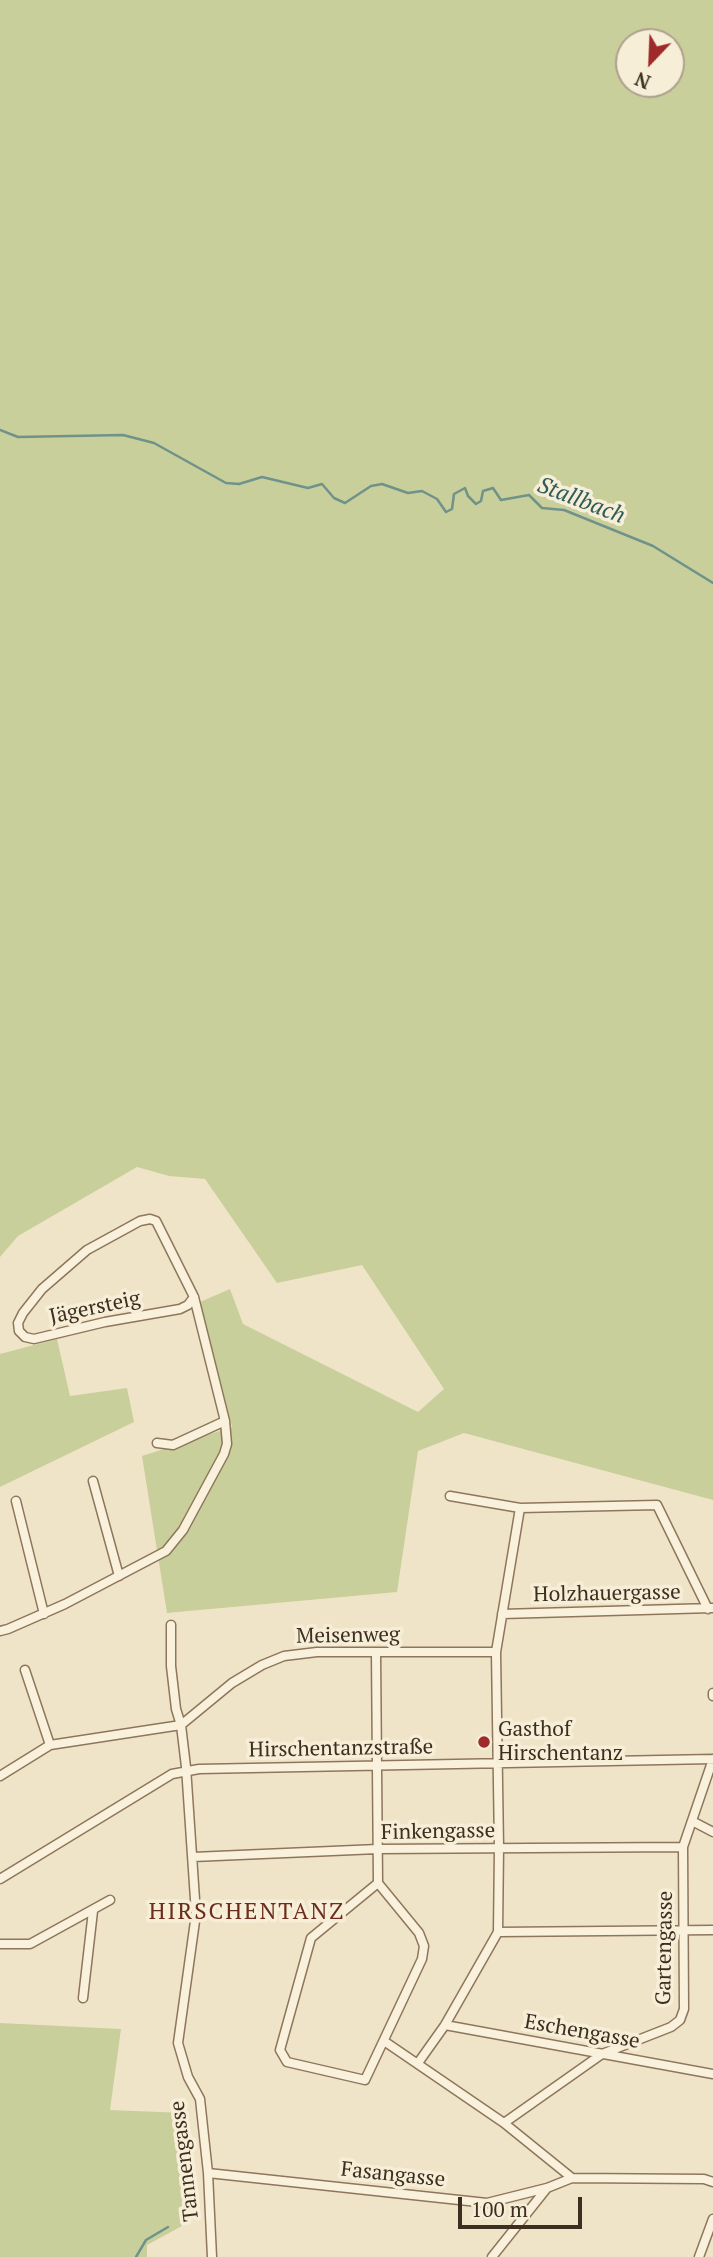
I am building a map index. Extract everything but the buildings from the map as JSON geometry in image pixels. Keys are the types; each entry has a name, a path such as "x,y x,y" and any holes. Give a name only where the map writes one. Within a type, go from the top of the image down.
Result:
{"street":[{"name":"Jägersteig","path":"150,1219 156,1221 194,1297 185,1307 105,1322 39,1339 30,1339 19,1331 20,1318 35,1296 87,1250 140,1221 150,1219"},
{"path":"0,1631 44,1614 166,1551 174,1543 226,1451 228,1440 194,1297"},
{"path":"157,1443 173,1445 225,1421"},
{"path":"93,1480 118,1576"},
{"path":"450,1496 520,1508 657,1505 710,1609"},
{"path":"16,1501 44,1614"},
{"path":"418,2063 445,2025 499,1933 496,1652 520,1508"},
{"name":"Holzhauergasse","path":"502,1614 710,1609"},
{"path":"171,1625 171,1666 186,1771"},
{"name":"Meisenweg","path":"181,1725 232,1683 276,1658 317,1652 496,1652"},
{"path":"376,1653 378,1882 419,1933 424,1946 422,1959 365,2080 287,2062 280,2050 311,1938 378,1882"},
{"path":"25,1670 50,1745"},
{"path":"0,1776 50,1745 181,1725"},
{"name":"Hirschentanzstraße","path":"0,1879 172,1774 186,1771 713,1759"},
{"name":"Gartengasse","path":"504,2123 602,2054 671,2027 680,2020 684,2009 683,1847 713,1759"},
{"name":"Tannengasse","path":"186,1771 195,1914 178,2043 188,2077 200,2099 208,2173 212,2257"},
{"path":"692,1821 713,1832"},
{"name":"Finkengasse","path":"193,1857 378,1849 683,1847"},
{"path":"0,1944 30,1944 110,1900"},
{"path":"83,1998 93,1911"},
{"path":"499,1933 713,1930"},
{"name":"Eschengasse","path":"445,2025 713,2074"},
{"path":"384,2041 504,2123 572,2178 704,2179 713,2182"},
{"name":"Fasangasse","path":"208,2173 487,2203 547,2188 572,2178"},
{"path":"492,2257 547,2188"},
{"path":"699,2257 713,2219"}],"green space":[{"path":"0,0 713,0 713,1500 464,1433 418,1451 397,1592 167,1613 142,1456 232,1427 200,1302 230,1289 243,1324 418,1412 444,1389 362,1265 277,1283 205,1179 169,1176 137,1167 18,1236 0,1257"},
{"path":"57,1339 70,1396 127,1388 134,1422 0,1487 0,1354"},
{"path":"0,2023 121,2029 110,2110 185,2113 182,2226 147,2245 147,2257 0,2257"}],"waterway":[{"name":"Stallbach","path":"0,430 18,437 123,435 154,443 226,483 239,484 262,477 308,488 322,484 334,498 345,503 371,486 382,484 408,493 422,491 437,499 446,512 452,509 454,494 465,488 476,504 481,501 483,491 493,488 501,500 529,495 542,508 564,510 653,546 713,583"},
{"path":"136,2257 146,2240 168,2227"}],"place":[{"name":"Gasthof Hirschentanz","path":"484,1742"}],"district":[{"name":"HIRSCHENTANZ","path":"247,1912"}]}
